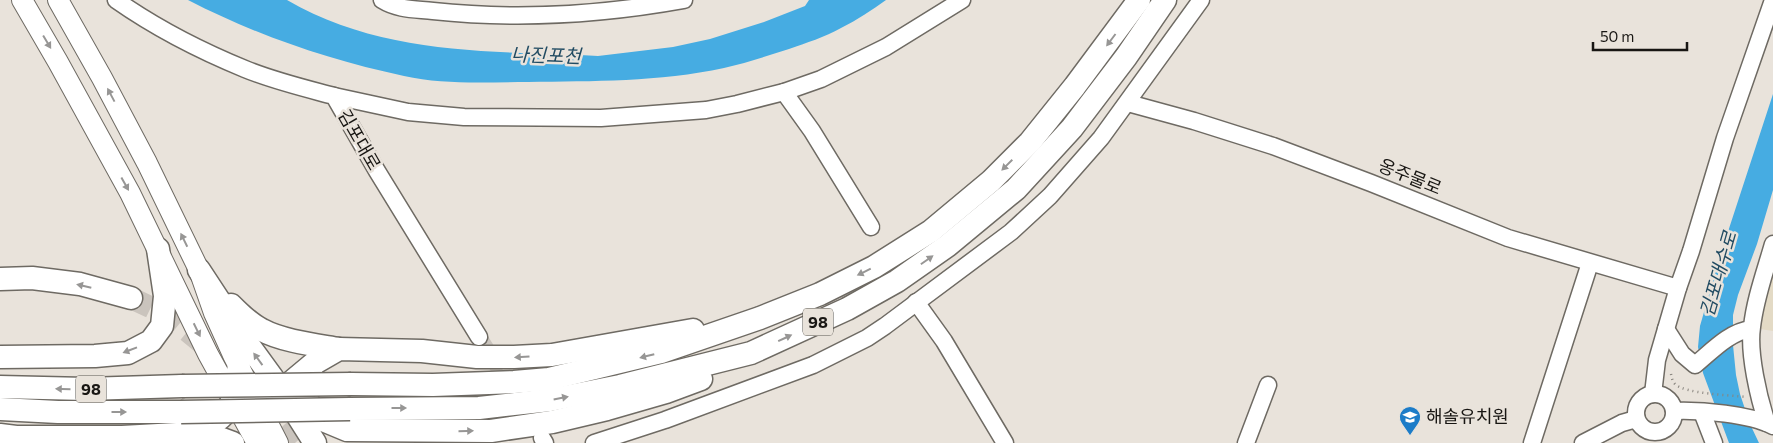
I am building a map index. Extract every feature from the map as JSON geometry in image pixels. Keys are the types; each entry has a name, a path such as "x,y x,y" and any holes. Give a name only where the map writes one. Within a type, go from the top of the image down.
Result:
{"highway":[{"name":"98","path":"0,387 86,389 351,384 433,385 514,382 549,378 662,352 760,318 820,294 874,267 931,231 991,181 1030,142 1070,93 1139,0"},
{"name":"98","path":"0,409 58,412 181,412 350,408 479,408 550,400 620,386 751,354 847,309 897,281 947,246 1016,189 1072,128 1116,71 1165,0"},
{"path":"0,358 95,356 128,353 151,340 162,326 165,296 158,249"},
{"path":"199,270 243,317 263,331 339,349 422,351 478,357 543,355 760,318"},
{"path":"199,270 245,340 282,391 315,443"},
{"path":"0,279 32,278 80,284 131,298"},
{"path":"257,443 265,417 282,391 313,364 339,349"},
{"path":"313,364 305,386 306,398 312,409 340,437 491,431 552,422 666,392 702,378 751,354"},
{"path":"195,433 217,422 227,413 233,399 239,366"},
{"path":"0,435 16,437 122,437 195,433 214,436 232,443"}],"main road":[{"path":"22,0 58,62 158,249 208,354 257,443"},
{"path":"58,0 147,163 199,270 214,313 278,443"}],"street":[{"name":"김포대로","path":"116,0 130,6 188,42 246,70 284,83 334,96 377,171 479,337"},
{"path":"382,0 389,4 410,9 459,14 544,15 574,7 646,6 684,0"},
{"path":"334,96 408,112 493,118 591,118 706,110 784,92 821,79 886,47 962,0"},
{"path":"594,443 665,420 813,365 867,338 983,254 1030,215 1076,168 1128,103 1201,0"},
{"path":"1653,394 1657,360 1678,288 1725,138 1773,0"},
{"path":"784,92 812,131 871,227"},
{"name":"옹주물로","path":"1128,103 1240,135 1371,183 1508,238 1678,288"},
{"path":"1770,424 1760,400 1753,352 1746,330 1773,244"},
{"path":"1532,443 1590,263"},
{"path":"916,302 944,342 1005,443"},
{"path":"1666,329 1682,354 1695,365 1729,337 1746,330"},
{"path":"1246,443 1268,385"},
{"path":"1653,394 1665,396 1673,406 1674,412 1672,423 1663,431 1657,433 1645,430 1636,419 1638,404 1642,399 1653,394"},
{"path":"1674,412 1706,412 1770,424"},
{"path":"1706,412 1714,443"},
{"path":"1583,443 1622,423 1636,419"}],"path":[{"path":"1676,345 1671,366 1672,380 1680,388 1697,392 1749,398"}],"shaded area":[{"path":"1773,270 1773,331 1760,329"}],"water":[{"name":"나진포천","path":"188,0 287,0 318,16 349,28 414,44 481,51 549,54 556,48 562,54 598,56 673,47 710,39 764,22 805,6 809,0 886,0 853,22 822,37 748,62 700,73 626,80 450,82 419,79 376,70 320,54 266,35"},
{"name":"김포대수로","path":"1773,94 1773,190 1733,315 1736,375 1750,424 1759,443 1729,443 1703,373 1698,347 1700,326 1721,253"}],"tunnel":[{"path":"131,298 169,316 208,348"},
{"path":"479,337 512,390"},
{"path":"259,403 295,443"}],"place":[{"name":"해솔유치원","path":"1410,436"}]}
